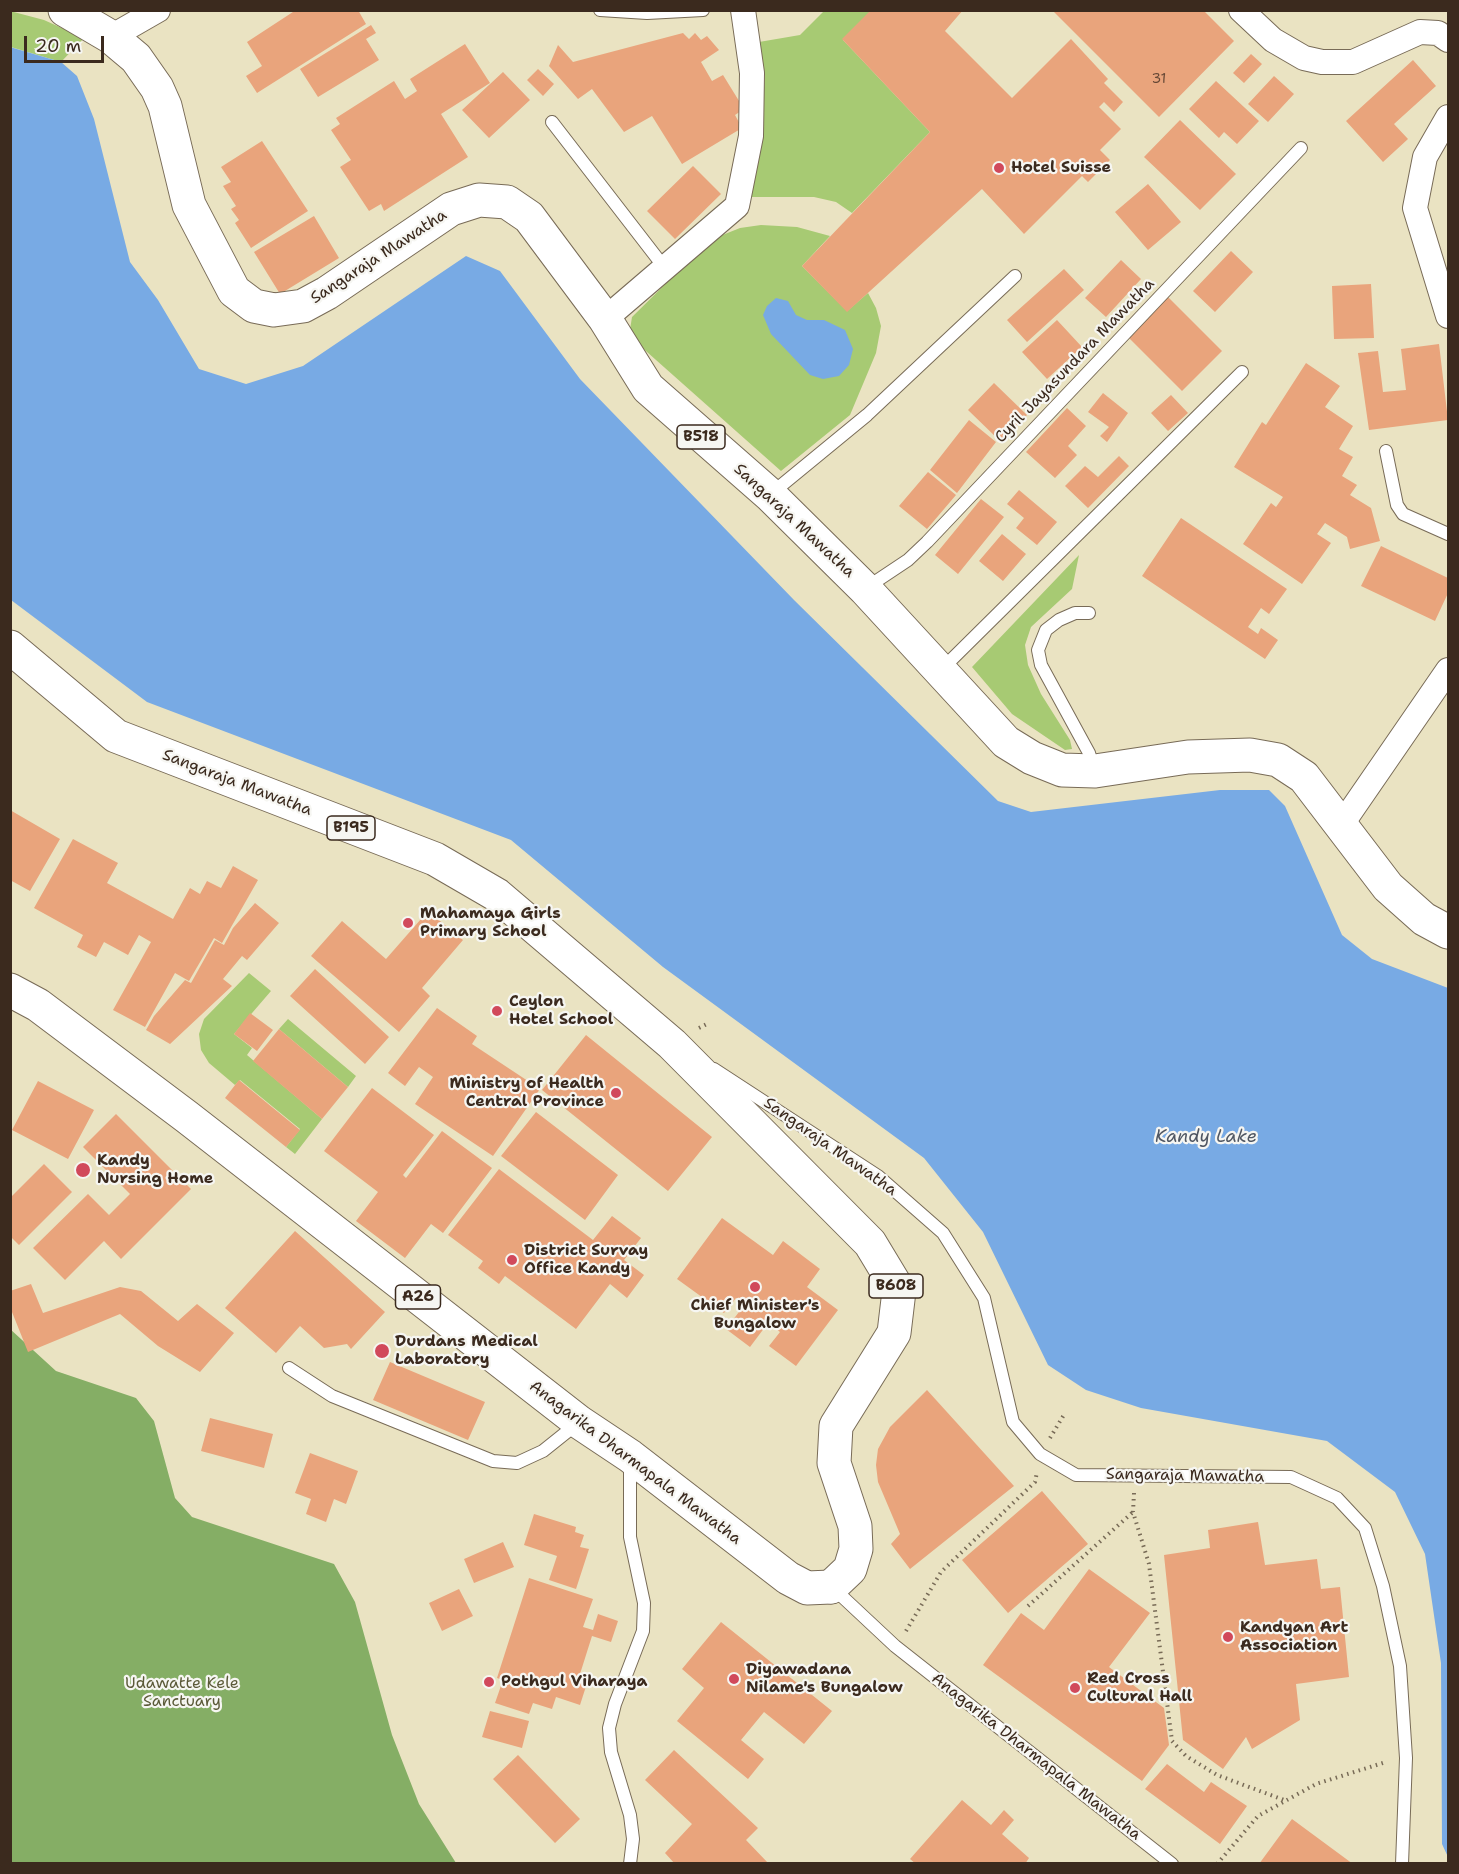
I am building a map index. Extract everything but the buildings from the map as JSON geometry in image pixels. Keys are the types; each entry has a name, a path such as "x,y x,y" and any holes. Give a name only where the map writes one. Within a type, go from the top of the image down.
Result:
{"main road":[{"name":"Sangaraja Mawatha","path":"64,10 111,37 136,58 157,88 165,106 189,205 234,291 254,306 274,310 303,306 327,293 451,210 479,200 507,202 529,217 605,319 648,388 770,495 865,589 1006,742 1032,758 1062,770 1095,771 1188,757 1250,755 1278,760 1304,777 1388,887 1424,919 1449,932"},
{"name":"Sangaraja Mawatha","path":"10,647 116,736 435,860 497,895 672,1044"},
{"name":"Anagarika Dharmapala Mawatha","path":"10,990 38,1005 187,1117 579,1422 630,1456 788,1578 807,1588 831,1587"},
{"name":"B608","path":"672,1044 870,1243 899,1291 894,1333 836,1426 834,1463 855,1526 856,1549 850,1569 831,1587"}],"street":[{"path":"111,37 158,10"},
{"path":"605,319 737,206 752,136 752,73 742,10"},
{"path":"1241,10 1273,40 1304,58 1322,62 1353,62 1420,32 1438,33 1449,40"},
{"path":"1449,117 1425,157 1415,208 1449,316"},
{"path":"1342,824 1449,670"}],"lane":[{"path":"600,10 647,13 703,10"},
{"path":"552,122 663,267"},
{"name":"Cyril Jayasundara Mawatha","path":"865,589 908,560 927,543 1301,148"},
{"path":"770,495 867,415 1015,276"},
{"path":"941,670 1242,372"},
{"path":"1386,450 1397,505 1403,514 1449,534"},
{"path":"1089,613 1075,613 1059,620 1046,630 1038,650 1041,665 1089,753 1095,771"},
{"name":"Sangaraja Mawatha","path":"672,1044 737,1082 878,1176 943,1233 984,1298 1012,1422 1040,1454 1076,1475 1291,1477 1337,1498 1365,1528 1383,1586 1400,1666 1406,1758 1402,1863"},
{"path":"289,1368 332,1396 493,1461 517,1463 543,1451 579,1422"},
{"path":"630,1456 630,1536 644,1603 643,1631 615,1704 609,1728 611,1752 630,1815 633,1839 630,1863"},
{"name":"Anagarika Dharmapala Mawatha","path":"831,1587 895,1646 1172,1863"}],"path":[{"path":"895,1646 942,1572 1035,1482 1040,1454 1065,1413"},
{"path":"1135,1475 1133,1512 1149,1564 1172,1741 1186,1756 1217,1775 1284,1800"},
{"path":"1028,1606 1133,1512"},
{"path":"1217,1863 1258,1816 1284,1800 1316,1784 1406,1758"}],"green space":[{"path":"10,11 44,20 84,38 61,62 11,47"},
{"path":"824,11 871,11 843,40 930,132 852,213 836,202 814,197 746,197 760,132 765,77 759,42 800,35"},
{"path":"761,225 797,227 830,236 802,266 847,311 868,293 876,308 881,326 876,353 850,415 781,471 629,336 632,317 710,240 740,228"},
{"path":"1079,555 1072,589 1031,627 1025,645 1028,665 1041,694 1070,740 1072,749 1065,750 1012,714 972,667"},
{"path":"249,973 271,991 234,1034 252,1048 247,1055 322,1119 295,1154 286,1147 300,1129 240,1080 235,1085 209,1063 201,1050 199,1034 204,1019"},
{"path":"288,1019 356,1076 348,1087 279,1029"},
{"name":"Udawatte Kele Sanctuary","path":"10,1329 56,1371 136,1398 154,1421 175,1498 192,1517 334,1564 355,1602 392,1735 419,1804 456,1863 11,1863"}],"water":[{"name":"Kandy Lake","path":"10,47 61,62 77,76 94,119 130,262 158,300 199,369 246,384 303,366 466,256 500,271 580,379 794,600 998,801 1031,812 1220,790 1269,790 1285,806 1342,935 1372,959 1448,988 1448,1857 1442,1844 1441,1663 1425,1554 1395,1492 1327,1441 1141,1408 1086,1390 1048,1365 983,1232 924,1158 663,967 511,840 147,702 11,600"},
{"path":"776,298 788,301 796,315 807,320 824,320 845,330 853,349 849,365 839,376 823,379 810,375 771,334 763,315 767,306"}],"place":[{"name":"Hotel Suisse","path":"999,168"},
{"name":"Mahamaya Girls Primary School","path":"408,923"},
{"name":"Ceylon Hotel School","path":"497,1011"},
{"name":"Ministry of Health Central Province","path":"616,1093"},
{"name":"Kandy Nursing Home","path":"83,1170"},
{"name":"District Survay Office Kandy","path":"512,1260"},
{"name":"Chief Minister's Bungalow","path":"755,1287"},
{"name":"Durdans Medical Laboratory","path":"382,1351"},
{"name":"Kandyan Art Association","path":"1228,1637"},
{"name":"Diyawadana Nilame's Bungalow","path":"734,1679"},
{"name":"Pothgul Viharaya","path":"489,1682"},
{"name":"Red Cross Cultural Hall","path":"1075,1688"}]}
